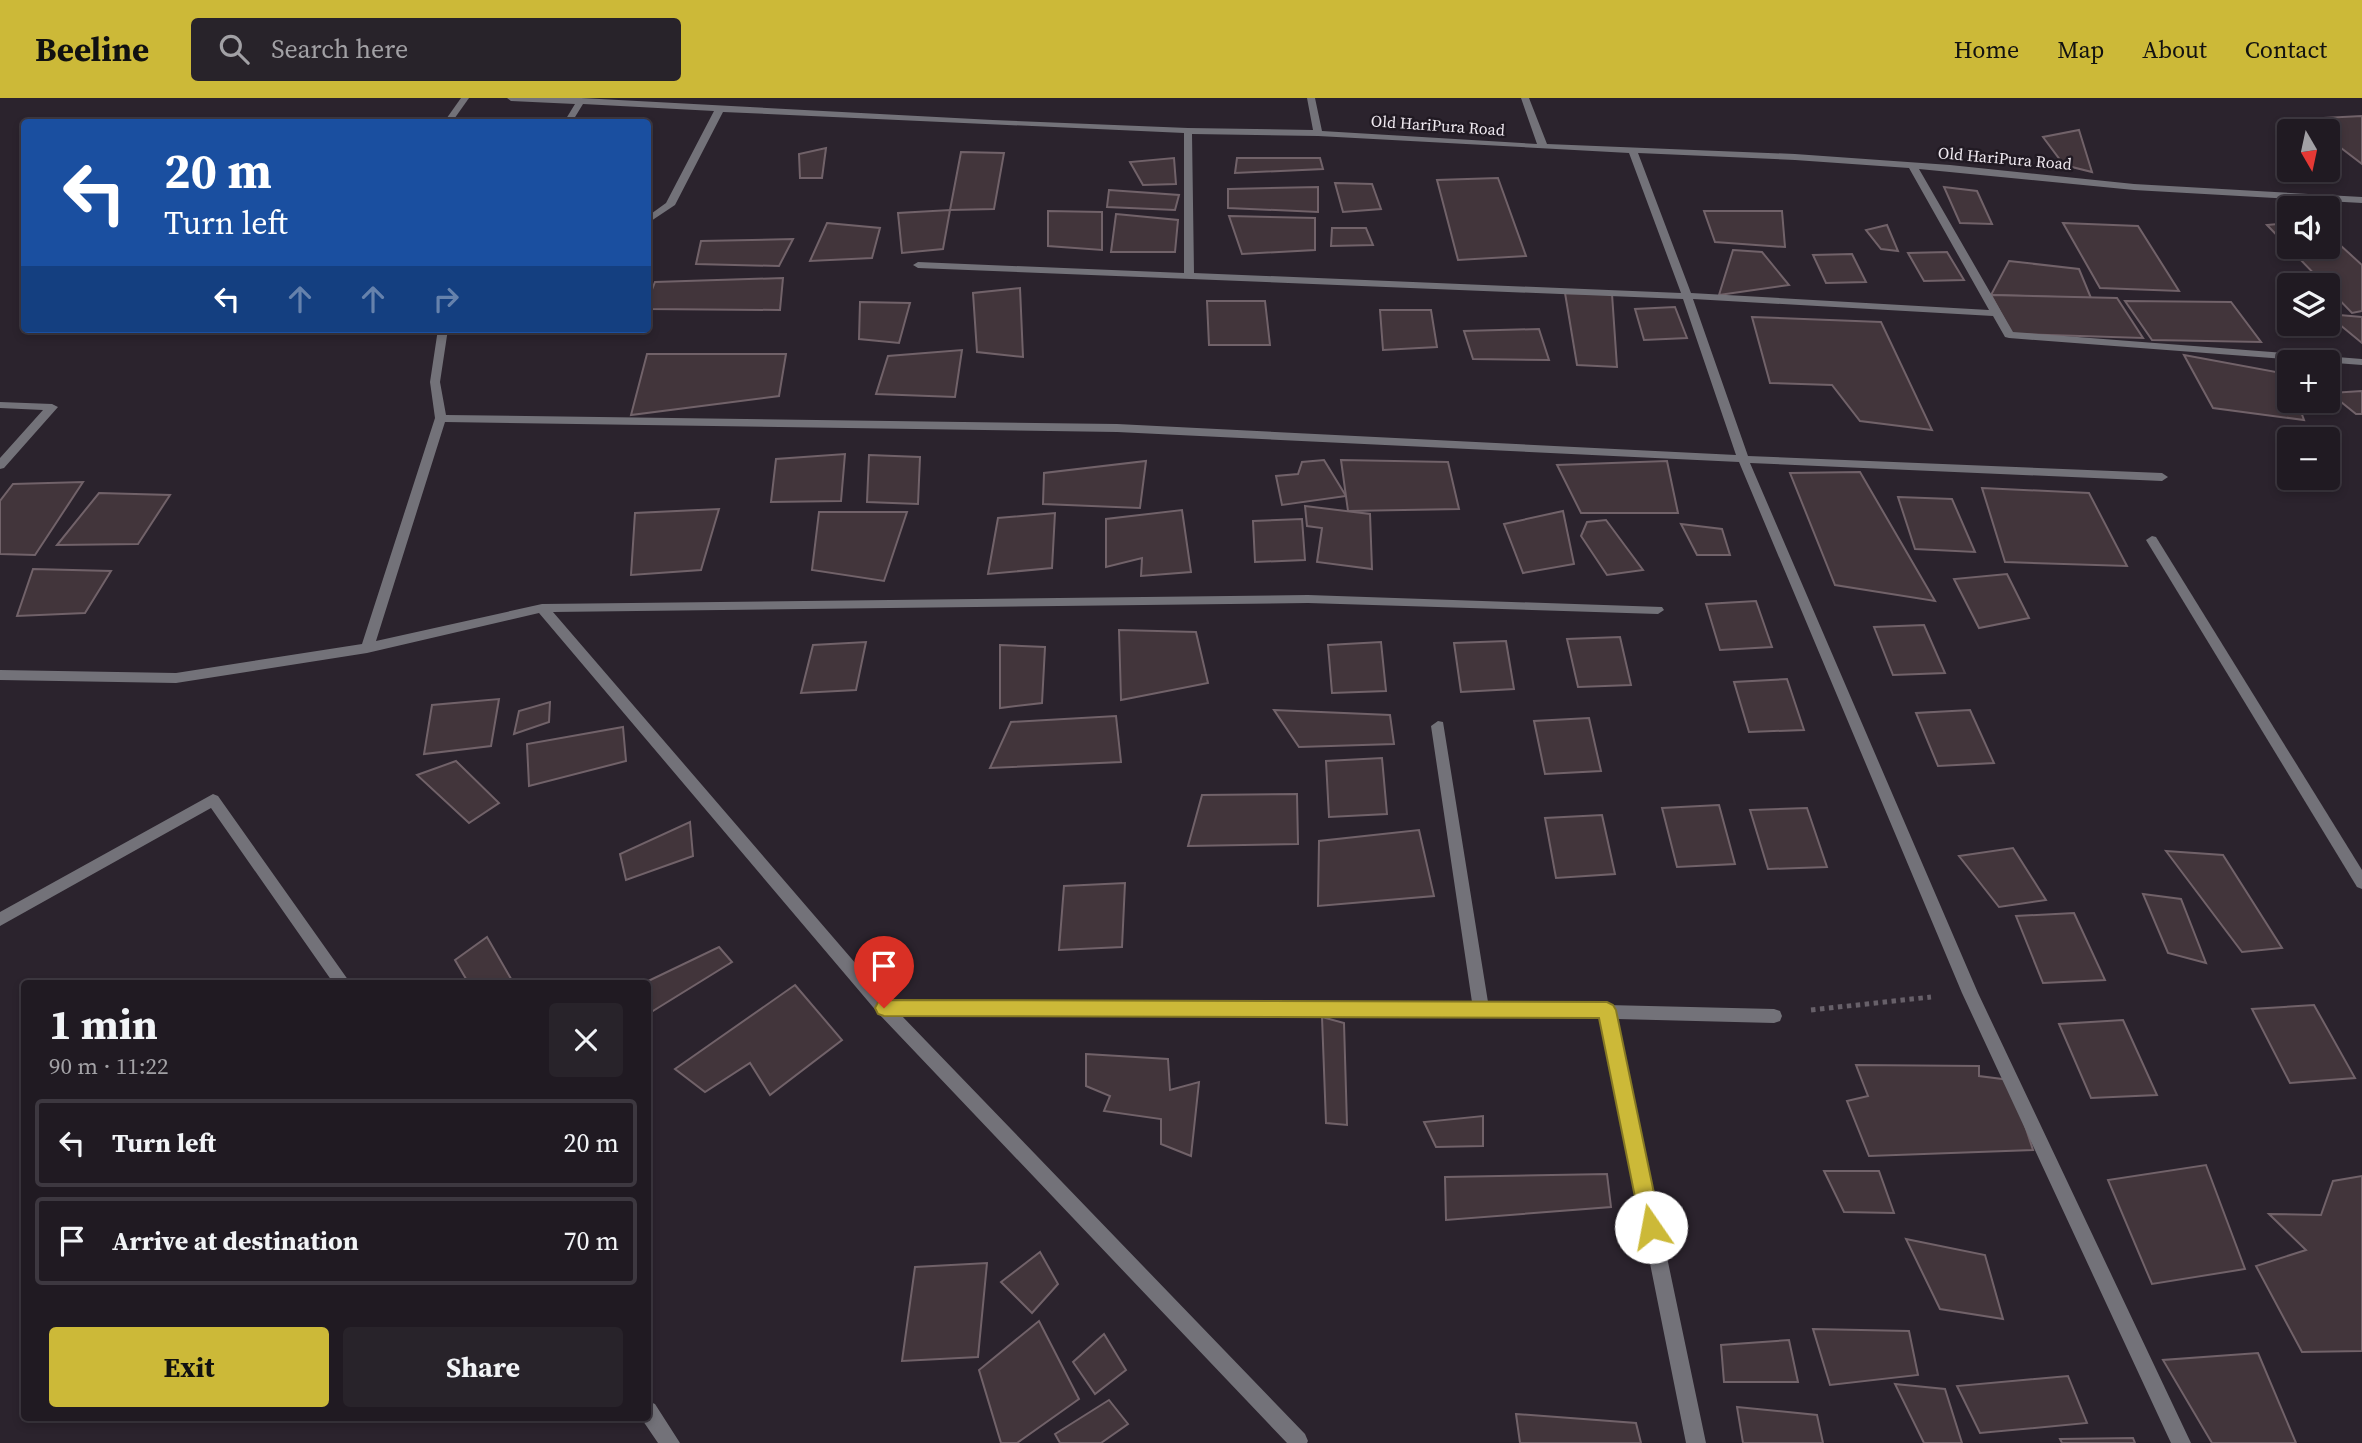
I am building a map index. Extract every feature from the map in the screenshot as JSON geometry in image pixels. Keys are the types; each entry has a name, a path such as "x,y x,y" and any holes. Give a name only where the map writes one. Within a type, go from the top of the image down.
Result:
{"street":[{"path":"450,119 466,98"},
{"name":"Old HariPura Road","path":"511,98 1188,131 1318,133 1544,147 1632,149 1913,166 2134,187 2362,200"},
{"path":"1311,98 1318,133"},
{"path":"1525,98 1544,147"},
{"path":"570,119 581,101"},
{"path":"651,218 670,205 720,109"},
{"path":"1188,131 1189,274"},
{"path":"1632,149 1687,296 1743,459 1970,993 2181,1443"},
{"path":"1913,166 2008,335 2362,362"},
{"path":"918,265 1687,296 1996,313"},
{"path":"366,648 441,418 435,382 442,333"},
{"path":"0,405 52,407 0,466"},
{"path":"441,418 1117,428 2162,477"},
{"path":"2152,540 2362,883"},
{"path":"0,676 176,678 366,648 542,608 1308,599 1658,610"},
{"path":"542,608 884,1008 1298,1441"},
{"path":"1438,726 1481,1009"},
{"path":"0,920 213,800 340,980"},
{"path":"884,1008 1607,1010 1774,1016"},
{"path":"1607,1010 1696,1443"},
{"path":"651,1415 670,1443"}],"path":[{"path":"1774,1016 1970,993"}],"building":[{"path":"2362,116 2362,164 2340,147 2340,119 2302,119"},
{"path":"2079,130 2092,172 2064,165 2043,137"},
{"path":"826,148 822,178 800,178 799,154"},
{"path":"961,152 1004,153 994,209 950,210"},
{"path":"1174,158 1176,184 1143,185 1130,162"},
{"path":"1237,158 1320,158 1323,169 1235,173"},
{"path":"1498,178 1526,256 1458,260 1437,180"},
{"path":"1335,183 1372,184 1381,209 1343,212"},
{"path":"1318,187 1318,212 1228,208 1228,189"},
{"path":"1944,187 1977,191 1992,224 1960,223"},
{"path":"1109,190 1179,195 1175,210 1107,207"},
{"path":"950,210 943,249 902,253 898,213"},
{"path":"1048,211 1102,212 1102,250 1048,246"},
{"path":"1704,211 1782,211 1785,247 1715,242"},
{"path":"1116,214 1178,220 1175,252 1111,252"},
{"path":"1229,216 1315,218 1315,250 1242,254"},
{"path":"827,223 880,228 872,258 810,261"},
{"path":"2063,223 2138,226 2179,291 2100,288"},
{"path":"2277,224 2277,235 2267,225"},
{"path":"1887,225 1898,251 1881,249 1866,230"},
{"path":"1332,228 1366,228 1373,245 1331,246"},
{"path":"793,239 779,266 696,264 701,241"},
{"path":"2340,245 2362,265 2362,311 2352,313 2340,301 2340,273 2313,273 2300,259 2340,259"},
{"path":"1733,250 1762,252 1789,285 1719,295"},
{"path":"1947,252 1964,280 1924,281 1908,253"},
{"path":"1852,254 1866,282 1826,283 1813,255"},
{"path":"2009,261 2079,269 2091,298 1991,295"},
{"path":"783,278 780,310 651,309 651,292 655,282"},
{"path":"1020,288 1023,357 977,352 973,293"},
{"path":"1565,293 1612,294 1617,367 1577,365"},
{"path":"1991,295 2117,298 2143,338 2012,334"},
{"path":"1207,301 1265,301 1270,345 1209,345"},
{"path":"2125,301 2231,302 2261,342 2152,340"},
{"path":"860,302 910,303 899,343 859,339"},
{"path":"1675,307 1687,338 1644,340 1635,309"},
{"path":"1380,310 1431,310 1437,347 1383,350"},
{"path":"2340,315 2362,317 2362,343 2340,325"},
{"path":"1752,317 1881,322 1932,430 1860,421 1832,385 1770,383"},
{"path":"1539,329 1549,360 1473,359 1464,331"},
{"path":"962,350 955,397 876,394 888,356"},
{"path":"647,354 786,354 779,396 631,415"},
{"path":"2184,355 2277,372 2277,413 2301,413 2304,420 2213,408"},
{"path":"2362,391 2362,414 2356,414 2340,401 2340,392"},
{"path":"845,454 841,501 771,502 776,459"},
{"path":"869,455 920,457 918,504 867,502"},
{"path":"1324,460 1346,496 1282,505 1276,476 1298,474 1302,462"},
{"path":"1341,460 1448,462 1459,509 1348,511"},
{"path":"1146,461 1140,508 1043,504 1044,473"},
{"path":"1667,461 1678,513 1581,513 1557,465"},
{"path":"1860,472 1935,601 1835,585 1790,473"},
{"path":"83,482 35,555 0,554 0,501 13,484"},
{"path":"1982,488 2089,493 2127,566 2005,562"},
{"path":"99,493 170,495 138,544 57,545"},
{"path":"1898,497 1952,499 1975,552 1915,549"},
{"path":"1305,506 1370,514 1372,569 1317,562 1322,528 1307,526"},
{"path":"719,509 701,570 631,575 635,513"},
{"path":"1182,510 1191,572 1141,576 1142,558 1106,567 1106,519"},
{"path":"1563,511 1574,564 1523,573 1504,524"},
{"path":"819,512 907,512 884,581 812,570"},
{"path":"1055,513 1052,568 988,574 998,518"},
{"path":"1302,519 1305,560 1255,562 1253,521"},
{"path":"1606,520 1643,570 1607,575 1581,536 1587,522"},
{"path":"1681,524 1722,529 1730,555 1697,555"},
{"path":"33,569 111,571 85,613 17,616"},
{"path":"2007,574 2029,618 1979,628 1954,579"},
{"path":"1756,601 1772,647 1720,650 1706,604"},
{"path":"1924,625 1945,673 1893,675 1874,627"},
{"path":"1119,630 1196,632 1208,683 1121,700"},
{"path":"1620,637 1631,685 1578,687 1567,639"},
{"path":"1506,641 1514,689 1461,692 1454,643"},
{"path":"866,642 856,690 801,693 813,645"},
{"path":"1381,642 1386,691 1332,693 1328,645"},
{"path":"1000,645 1045,647 1042,703 1000,708"},
{"path":"1787,679 1804,730 1749,732 1734,682"},
{"path":"499,699 491,746 424,754 432,705"},
{"path":"550,702 549,722 514,734 519,711"},
{"path":"1274,710 1390,715 1394,744 1299,747"},
{"path":"1970,710 1994,763 1938,766 1916,713"},
{"path":"1116,716 1121,762 990,768 1011,722"},
{"path":"1589,718 1601,771 1545,774 1534,721"},
{"path":"623,727 626,761 529,786 527,744"},
{"path":"1382,758 1387,814 1329,817 1326,761"},
{"path":"456,761 499,803 469,823 417,775"},
{"path":"1297,794 1298,844 1188,846 1202,795"},
{"path":"1719,805 1735,864 1677,867 1662,808"},
{"path":"1807,808 1827,867 1768,869 1750,810"},
{"path":"1602,815 1615,874 1556,878 1545,818"},
{"path":"690,822 693,856 626,880 620,854"},
{"path":"1419,830 1434,896 1318,906 1319,841"},
{"path":"2013,848 2046,900 1999,907 1959,856"},
{"path":"2166,851 2223,855 2282,948 2242,952"},
{"path":"1125,883 1122,947 1059,950 1064,886"},
{"path":"2143,894 2181,899 2206,963 2168,953"},
{"path":"2074,913 2105,980 2043,983 2016,916"},
{"path":"487,937 512,980 467,980 455,960"},
{"path":"719,947 732,962 651,1012 650,980"},
{"path":"795,985 842,1040 770,1095 750,1063 705,1092 675,1069"},
{"path":"2314,1005 2355,1078 2290,1083 2252,1009"},
{"path":"1322,1017 1344,1023 1347,1125 1326,1123"},
{"path":"2123,1020 2157,1095 2091,1098 2059,1024"},
{"path":"1086,1054 1168,1059 1170,1090 1199,1082 1191,1156 1161,1144 1161,1119 1104,1111 1110,1096 1086,1086"},
{"path":"1856,1065 1979,1066 1979,1076 2010,1080 2033,1150 1869,1156 1847,1101 1868,1096"},
{"path":"1483,1116 1483,1146 1436,1147 1424,1122"},
{"path":"2206,1165 2245,1269 2152,1284 2108,1180"},
{"path":"1824,1171 1879,1171 1894,1213 1844,1212"},
{"path":"1607,1174 1611,1207 1446,1220 1445,1177"},
{"path":"2362,1176 2362,1351 2302,1352 2256,1266 2306,1250 2269,1214 2321,1215 2333,1181"},
{"path":"1906,1239 1985,1255 2003,1319 1940,1309"},
{"path":"1040,1252 1058,1284 1032,1313 1001,1282"},
{"path":"987,1263 978,1357 902,1361 915,1267"},
{"path":"1039,1321 1079,1399 1017,1443 1001,1443 979,1370"},
{"path":"1813,1329 1909,1331 1918,1375 1830,1385"},
{"path":"1104,1334 1126,1370 1095,1394 1073,1362"},
{"path":"1789,1340 1798,1382 1724,1382 1721,1345"},
{"path":"2258,1353 2296,1443 2212,1443 2163,1360"},
{"path":"2068,1376 2087,1423 1980,1433 1957,1386"},
{"path":"1895,1384 1945,1389 1962,1443 1924,1443"},
{"path":"1109,1400 1128,1424 1101,1443 1060,1443 1055,1434"},
{"path":"1737,1407 1817,1415 1823,1443 1743,1443"},
{"path":"1516,1414 1636,1423 1641,1443 1520,1443"},
{"path":"2133,1438 2135,1443 2062,1443 2060,1439"}],"route":[{"path":"884,1008 1607,1010 1651,1227"}]}
